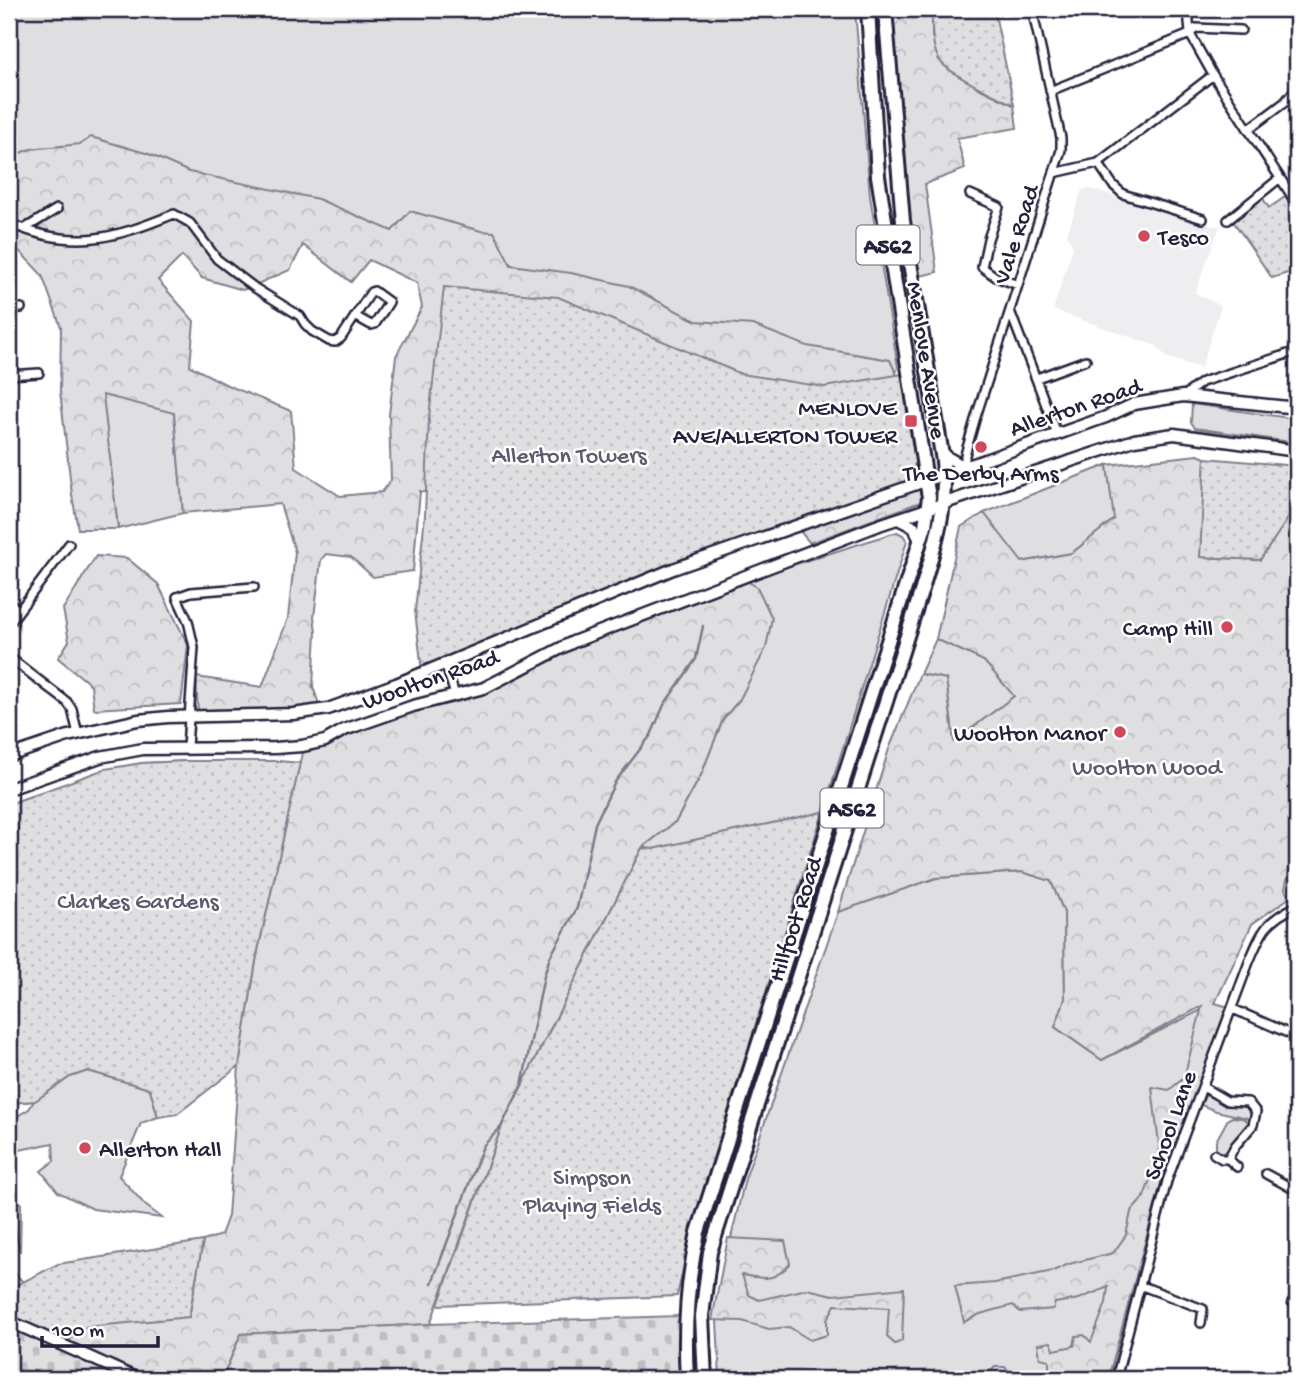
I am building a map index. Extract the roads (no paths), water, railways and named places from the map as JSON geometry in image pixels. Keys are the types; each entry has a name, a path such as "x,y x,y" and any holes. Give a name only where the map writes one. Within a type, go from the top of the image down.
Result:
{"highway":[{"name":"Menlove Avenue","path":"867,9 878,176 926,480 928,508"},
{"name":"Menlove Avenue","path":"884,9 900,197 944,474"},
{"name":"Hillfoot Road","path":"705,1379 702,1316 710,1252 922,589 941,524 944,474"},
{"name":"Hillfoot Road","path":"687,1379 686,1316 692,1261 707,1201 920,542 928,508"}],"main road":[{"path":"1183,396 1297,408"},
{"name":"Allerton Road","path":"944,474 1134,404 1183,396"},
{"name":"Allerton Road","path":"928,508 1134,440 1174,434 1297,451"},
{"path":"942,450 947,457 965,467"},
{"name":"Woolton Road","path":"9,756 79,734 138,720 293,714 328,709 673,569 944,474"},
{"name":"Woolton Road","path":"9,789 100,757 143,749 302,746 325,741 344,730 402,710 484,688 573,642 928,508"},
{"path":"898,519 915,527 920,542"},
{"path":"9,1321 138,1379"}],"street":[{"name":"Vale Road","path":"965,467 968,444 1061,150 1061,138 1032,9"},
{"path":"1188,9 1190,34 1213,75 1280,178 1294,193 1297,204"},
{"path":"1050,91 1190,34 1196,28 1241,30"},
{"path":"1054,173 1098,163 1213,75"},
{"path":"1249,129 1285,102 1297,87"},
{"path":"1098,163 1113,185 1124,194 1203,219"},
{"path":"1228,220 1280,178"},
{"path":"970,194 999,207 982,267 996,277 1018,285"},
{"path":"24,229 57,209"},
{"path":"9,223 65,240 93,241 145,226 174,214 190,223 217,259 255,288 300,316 312,331 329,341 335,342 341,338 355,316 374,291 389,302 376,324 371,326 355,316"},
{"path":"9,309 21,308"},
{"path":"1010,311 1057,434"},
{"name":"Allerton Road","path":"1183,396 1202,382 1297,351"},
{"path":"1037,379 1086,360"},
{"path":"9,375 39,373"},
{"path":"9,624 69,544"},
{"path":"187,747 194,647 188,621 177,597 191,592 254,587"},
{"path":"9,602 18,610"},
{"path":"9,657 68,702 79,734"},
{"path":"445,663 455,695"},
{"name":"School Lane","path":"1116,1379 1167,1181 1263,929 1278,916 1297,906"},
{"path":"1233,1009 1297,1037"},
{"path":"1203,1087 1227,1101 1248,1102 1256,1112 1253,1125 1228,1159"},
{"path":"1214,1154 1228,1159 1237,1167"},
{"path":"1266,1174 1297,1191"},
{"path":"1142,1286 1203,1309 1201,1323"},
{"path":"686,1316 702,1316"}],"waterway":[{"path":"432,1283 483,1146 501,1127 522,1085 544,976 550,957 577,908 595,824 615,782 651,735 664,705 696,659 703,626"}],"place":[{"name":"Tesco","path":"1144,236"},
{"name":"MENLOVE AVE/ALLERTON TOWER","path":"911,421"},
{"name":"The Derby Arms","path":"981,447"},
{"name":"Camp Hill","path":"1227,627"},
{"name":"Woolton Manor","path":"1120,732"},
{"name":"Allerton Hall","path":"85,1148"}],"park label":[{"name":"Allerton Towers","path":"569,454"},
{"name":"Woolton Wood","path":"1147,766"},
{"name":"Clarkes Gardens","path":"138,900"},
{"name":"Simpson Playing Fields","path":"592,1190"}]}
